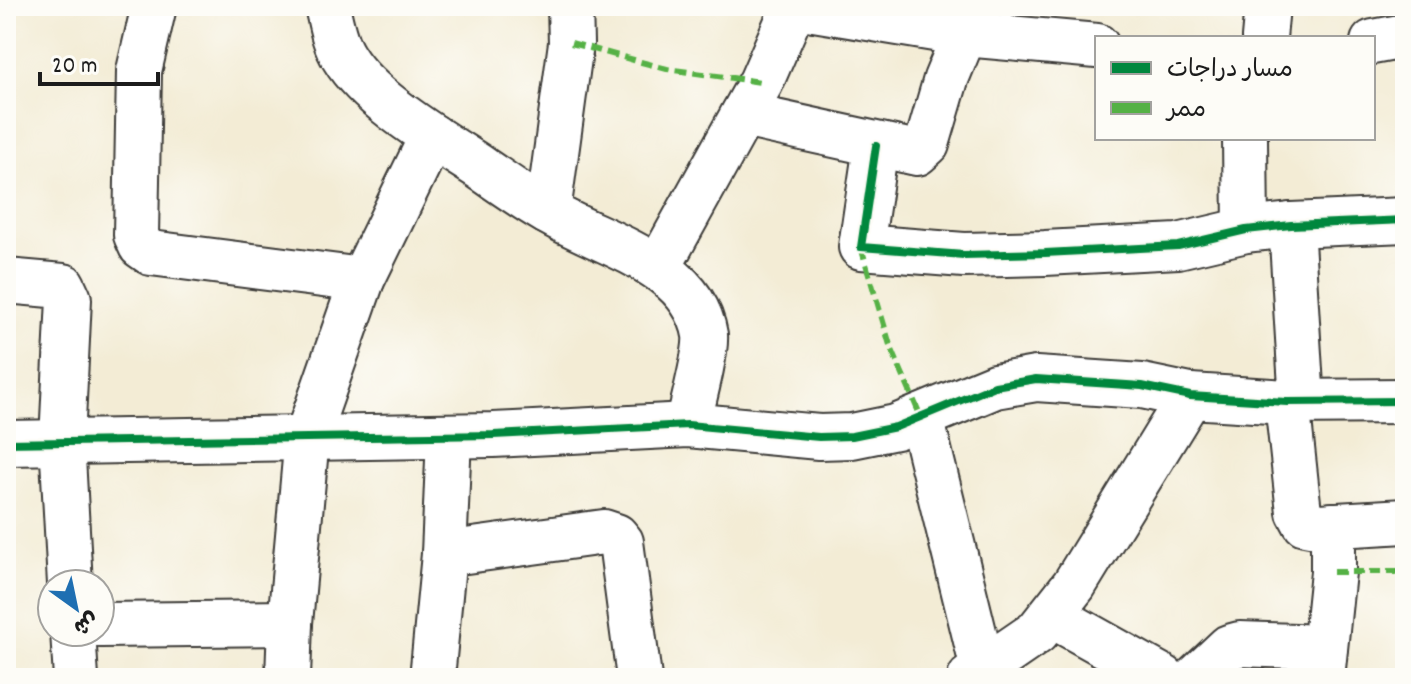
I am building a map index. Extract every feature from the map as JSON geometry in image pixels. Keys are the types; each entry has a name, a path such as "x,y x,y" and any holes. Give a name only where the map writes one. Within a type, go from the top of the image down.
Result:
{"street":[{"path":"154,6 139,71 136,235 141,246 151,253 362,280"},
{"path":"327,6 343,57 360,80 432,136 548,212 658,268 680,286 698,313 705,338 688,425"},
{"path":"548,212 571,43 570,6"},
{"path":"658,268 761,82 795,6 971,20 1095,46"},
{"path":"1264,36 1267,6"},
{"path":"743,115 917,153 927,144 946,79 971,20"},
{"path":"1375,42 1405,36"},
{"path":"288,678 307,437 362,280 432,136"},
{"path":"1245,140 1246,230"},
{"path":"876,146 861,247 964,255 1045,253 1178,246 1246,230 1291,225 1405,220"},
{"path":"1291,225 1301,518 1311,526 1405,521"},
{"path":"6,281 63,286 69,299 62,440 69,568"},
{"path":"6,443 449,436 688,425 819,437 852,436 896,427 995,386 1036,379 1142,386 1190,396 1295,402 1405,401"},
{"path":"921,417 976,673 1037,632 1053,616 1190,396"},
{"path":"432,678 444,554 449,436"},
{"path":"1196,678 1229,647 1240,644 1323,663 1333,572 1333,525"},
{"path":"444,554 604,532 616,536 621,542 639,678"},
{"path":"1053,616 1164,678"},
{"path":"116,625 290,623"},
{"path":"74,648 76,678"}],"marked path":[{"path":"571,43 667,69 761,82"},
{"path":"861,247 890,345 921,417"},
{"path":"1333,572 1405,572"}],"cycle path":[{"path":"876,146 861,247 964,255 1045,253 1178,246 1246,230 1291,225 1405,220"},
{"path":"6,443 493,435 688,425 819,437 852,436 896,427 995,386 1036,379 1142,386 1190,396 1287,402 1405,401"}]}
